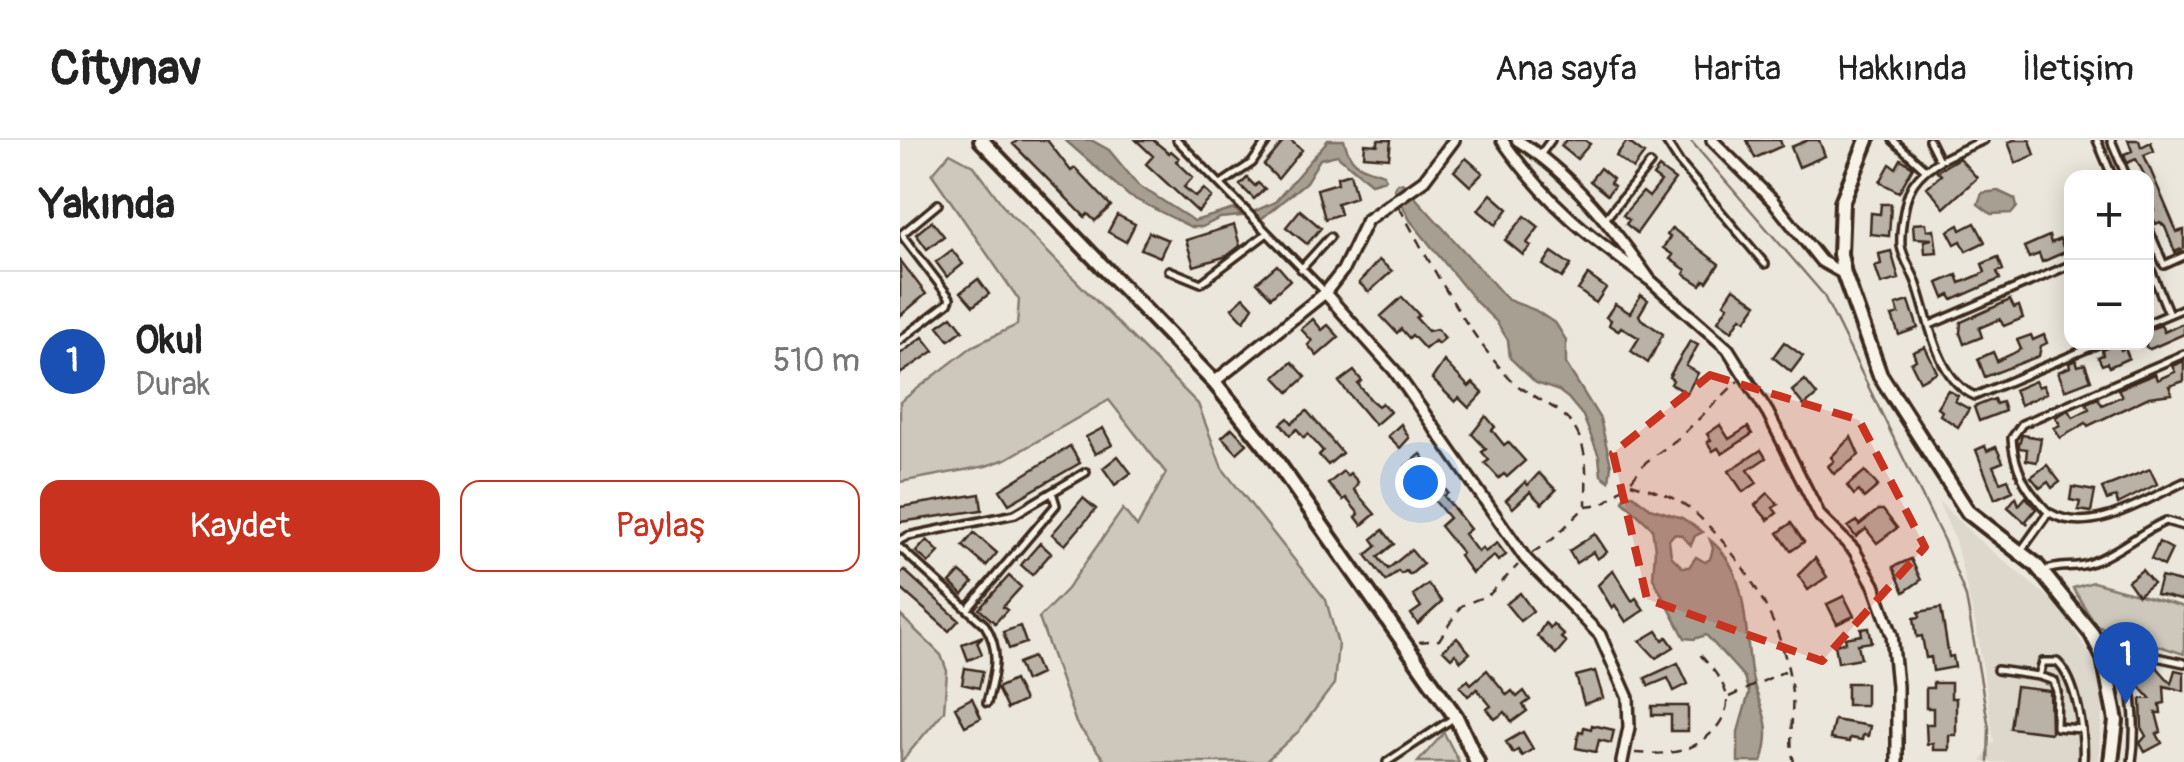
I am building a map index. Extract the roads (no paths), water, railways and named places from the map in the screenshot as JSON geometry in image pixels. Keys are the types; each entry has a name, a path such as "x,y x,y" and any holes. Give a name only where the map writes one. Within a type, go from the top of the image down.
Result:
{"street":[{"path":"981,140 1214,382 1265,445 1456,716 1477,762"},
{"path":"1214,382 1326,293 1343,270 1366,220 1424,180 1454,140"},
{"path":"1502,140 1540,191 1580,230 1650,280 1728,349 1768,413 1820,516 1854,550 1874,586 1892,635 1898,686 1898,762"},
{"path":"1517,140 1540,154 1606,218 1650,280"},
{"path":"1712,140 1773,201 1821,262 1844,274"},
{"path":"1868,140 1842,202 1840,254 1880,375 1968,512 2042,572 2092,634 2104,658 2116,721 2111,762"},
{"path":"1326,293 1394,370 1525,558 1600,634 1628,698 1624,757"}],"lane":[{"path":"1177,140 1326,293"},
{"path":"1222,184 1252,163 1268,140"},
{"path":"1540,154 1551,140"},
{"path":"1665,140 1679,162 1766,264"},
{"path":"1893,140 1926,170"},
{"path":"1930,140 1939,160"},
{"path":"1984,140 1939,160 1910,190 1901,247 1945,366 1964,391 1975,396 2084,350"},
{"path":"2097,140 2110,170"},
{"path":"2111,140 2124,170"},
{"path":"1606,218 1650,164"},
{"path":"900,340 948,304 950,298 903,232 938,204"},
{"path":"1170,270 1201,283 1266,234"},
{"path":"1301,269 1330,236"},
{"path":"2154,241 2164,264 2184,256"},
{"path":"2147,260 2169,314"},
{"path":"1930,325 2064,267"},
{"path":"2154,321 2184,308"},
{"path":"2184,354 2022,424 2012,438 2012,450 2026,487 2048,513 2077,522 2098,519 2184,482"},
{"path":"900,540 1016,514 1086,472"},
{"path":"968,609 1056,505 1052,492"},
{"path":"2020,554 2048,513"},
{"path":"2042,572 2057,565 2086,565 2131,544 2166,521 2184,526"},
{"path":"900,548 985,625 996,651 987,703"},
{"path":"2107,675 2147,655 2184,663"},
{"path":"2039,676 2043,662 2056,662 2066,670 2082,729 2083,762"},
{"path":"2126,665 2134,696 2136,735 2132,762"},
{"path":"1997,670 2054,681 2056,727 2082,729"},
{"path":"1387,762 1456,716"}],"waterway":[{"path":"1690,140 1823,294 1944,541 1966,597 1989,728 1988,762"}],"place":[{"name":"Okul","path":"2126,704"}]}
